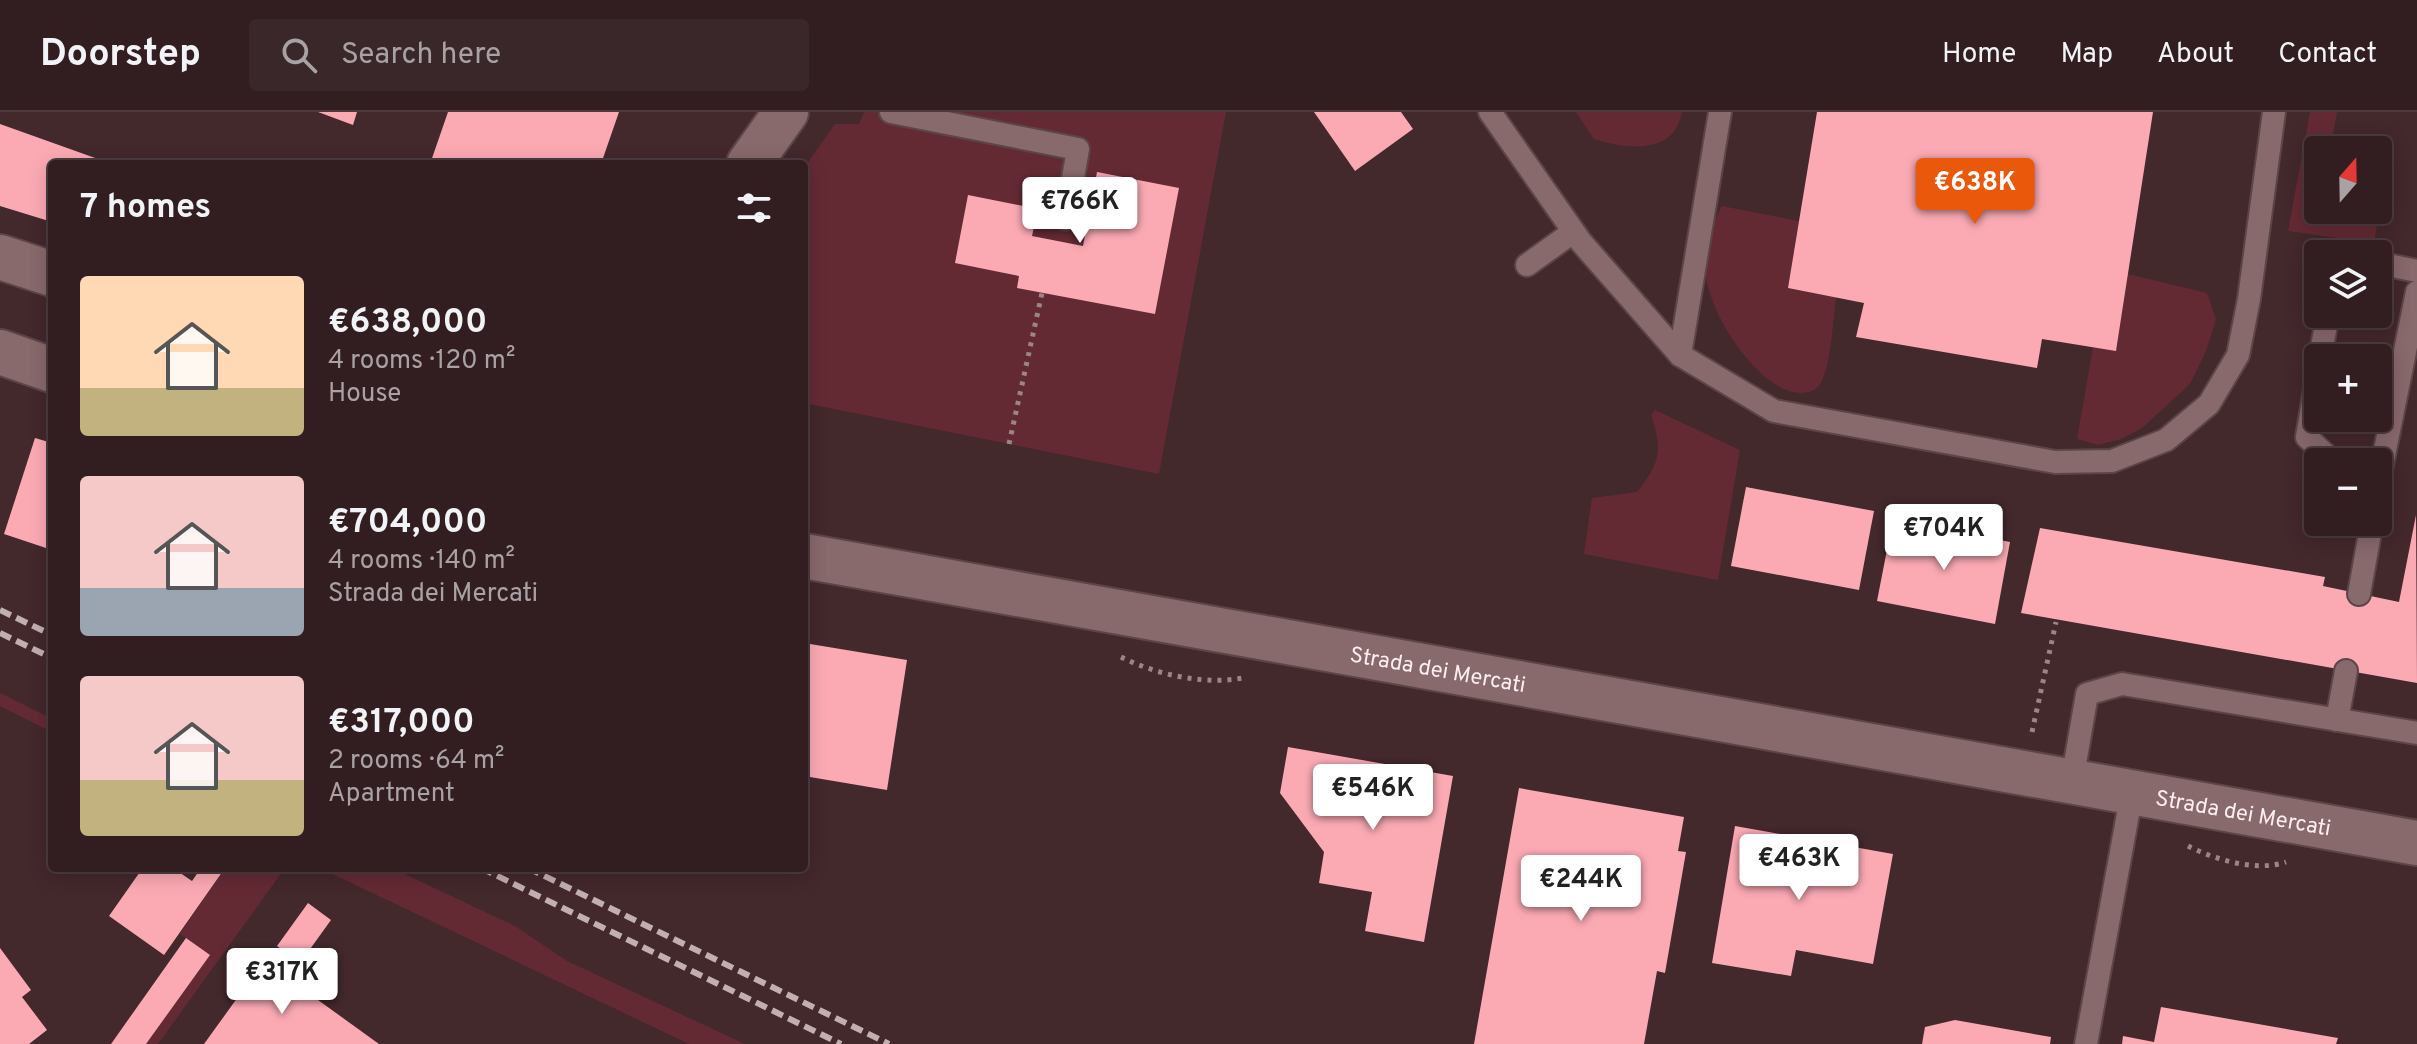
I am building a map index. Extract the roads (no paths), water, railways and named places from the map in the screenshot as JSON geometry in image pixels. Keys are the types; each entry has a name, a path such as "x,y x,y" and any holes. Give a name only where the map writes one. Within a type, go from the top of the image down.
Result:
{"street":[{"path":"752,160 786,112"},
{"path":"0,257 48,273"},
{"path":"0,352 48,369"},
{"name":"Strada dei Mercati","path":"808,557 2417,843"}],"lane":[{"path":"891,112 1078,149 1066,219"},
{"path":"1490,112 1573,232 1680,355 1774,411 2055,462 2112,461 2166,440 2209,404 2238,355 2249,299 2274,112"},
{"path":"1680,355 1720,112"},
{"path":"1527,265 1573,232"},
{"path":"2392,266 2417,271"},
{"path":"2385,448 2417,292"},
{"path":"2308,432 2307,437 2318,448"},
{"path":"2359,594 2369,536"},
{"path":"2337,720 2346,671"},
{"path":"2072,781 2087,694 2122,684 2417,733"},
{"path":"2086,1044 2132,792"}],"railway":[{"path":"0,610 48,633"},
{"path":"0,633 48,656"},
{"path":"489,872 841,1044"},
{"path":"536,872 889,1044"}]}
